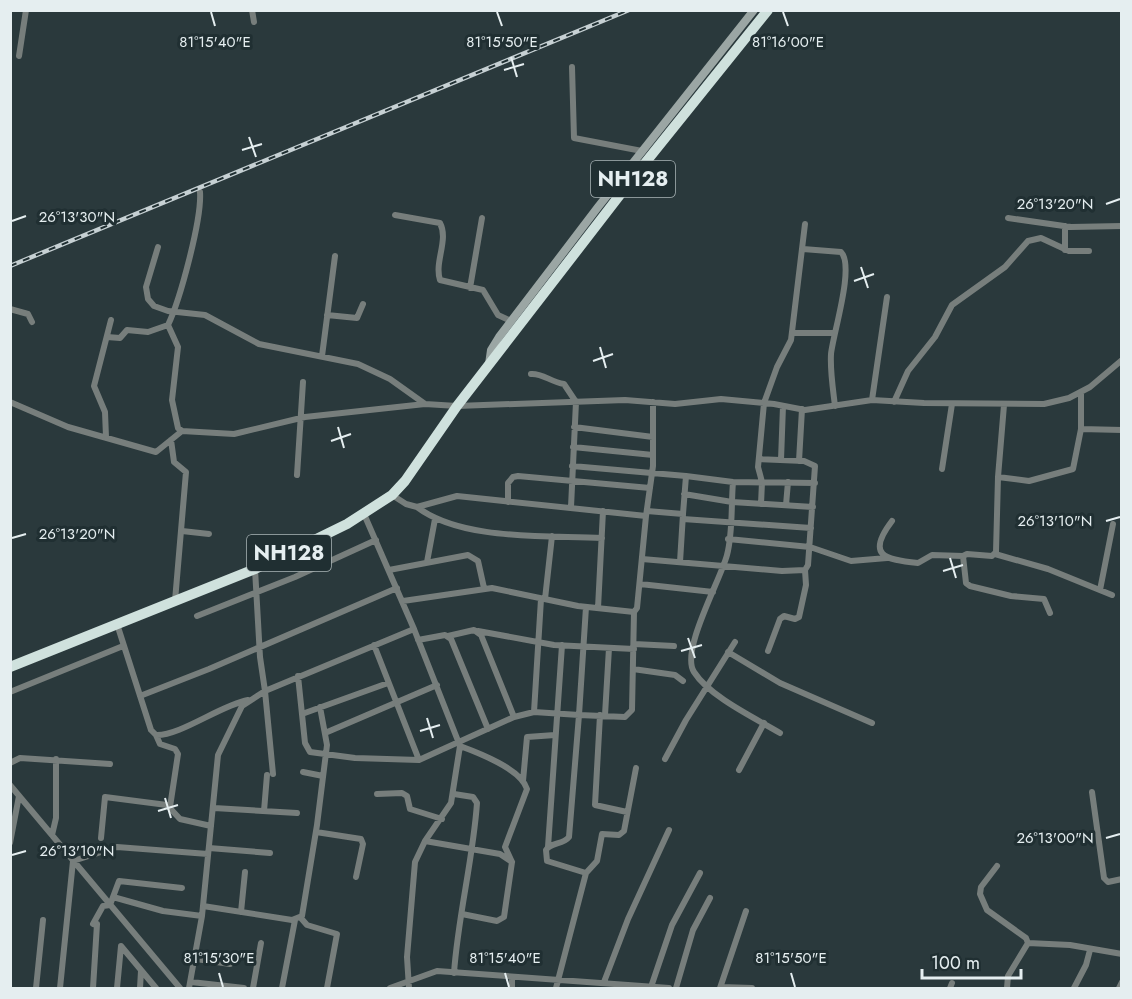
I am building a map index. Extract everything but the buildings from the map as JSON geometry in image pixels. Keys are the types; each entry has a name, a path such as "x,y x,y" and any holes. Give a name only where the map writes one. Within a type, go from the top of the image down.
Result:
{"highway":[{"name":"NH128","path":"10,667 255,569 364,514 392,495 415,467 489,364 768,10"}],"street":[{"path":"19,56 26,10"},
{"path":"252,10 254,22"},
{"path":"489,364 491,350 511,321 754,10"},
{"path":"572,67 574,138 642,151"},
{"path":"107,337 121,338 127,330 148,332 168,325 175,312 186,268 200,192"},
{"path":"395,215 440,223 443,230 438,272 440,280 484,291 498,315 511,321"},
{"path":"470,288 482,218"},
{"path":"1008,218 1065,226 1122,226"},
{"path":"761,504 762,482 758,467 764,403 793,333 805,224"},
{"path":"1065,226 1065,250"},
{"path":"894,402 908,371 934,337 951,305 1005,267 1028,241 1041,238 1065,250 1089,250"},
{"path":"158,248 147,280 146,293 154,306 213,318 259,344 343,359 371,369 425,404"},
{"path":"803,249 839,252 845,257 841,305 831,354 835,406"},
{"path":"322,356 335,256"},
{"path":"872,400 887,297"},
{"path":"327,315 357,318 363,304"},
{"path":"10,309 28,314 32,322"},
{"path":"106,436 105,412 94,386 111,320"},
{"path":"168,325 178,347 172,400 178,428 182,431 234,434 300,418 425,404 457,406 576,402 675,404 721,399 802,409 872,400 952,404 1044,404 1081,393 1122,360"},
{"path":"793,333 835,333"},
{"path":"531,374 540,374 550,382 564,384 576,402 571,507"},
{"path":"297,475 303,382"},
{"path":"998,477 1029,481 1071,471 1074,467 1081,429 1081,393"},
{"path":"10,402 68,428 106,436 156,453 182,431"},
{"path":"298,676 307,749 326,754 419,760 460,744 514,717 534,712 625,717 630,714 634,612 637,608 652,473 653,402"},
{"path":"942,469 952,404"},
{"path":"995,554 1004,405"},
{"path":"781,460 783,406"},
{"path":"799,461 802,409"},
{"path":"574,427 653,437"},
{"path":"1081,429 1122,430"},
{"path":"171,440 174,462 186,472 175,601"},
{"path":"573,447 653,455"},
{"path":"759,459 799,461 813,464 816,471 810,547 800,617 780,619 768,651"},
{"path":"572,466 733,482 815,483"},
{"path":"680,562 686,476"},
{"path":"508,502 508,483 513,477 650,488"},
{"path":"733,482 727,556 691,658 693,672 707,686 780,733"},
{"path":"786,505 788,482"},
{"path":"684,494 732,502 813,507"},
{"path":"392,495 435,519 479,531 602,538"},
{"path":"417,507 451,496 811,528"},
{"path":"598,608 603,511"},
{"path":"364,514 403,601 460,744 454,794 442,819 425,841 413,872 407,957 409,986"},
{"path":"427,562 435,519"},
{"path":"887,558 879,549 879,541 892,521"},
{"path":"1100,590 1113,524"},
{"path":"182,531 209,534"},
{"path":"534,712 538,643 552,536"},
{"path":"728,539 810,547 851,561 887,558 918,563 932,555 995,554 1048,569 1112,596"},
{"path":"197,616 256,593 376,540"},
{"path":"389,570 461,555 473,556 478,561 484,588"},
{"path":"963,556 968,585 1011,596 1044,599 1050,613"},
{"path":"642,559 782,571 805,570"},
{"path":"255,569 270,774 264,811"},
{"path":"640,584 713,592"},
{"path":"140,696 397,588"},
{"path":"403,601 484,588 500,589 586,607 634,612"},
{"path":"548,847 569,837 585,646 586,607"},
{"path":"117,624 151,730 160,744 175,749 178,754 170,807"},
{"path":"156,735 169,732 232,704 248,700 298,676 414,629"},
{"path":"478,631 514,717"},
{"path":"418,639 478,631 538,643 562,645 609,648 674,646"},
{"path":"448,636 488,729"},
{"path":"665,759 735,642"},
{"path":"374,645 419,760"},
{"path":"562,645 548,847 545,858 547,861 586,873"},
{"path":"10,692 123,646"},
{"path":"609,648 595,805 627,812"},
{"path":"728,652 780,683 872,723"},
{"path":"633,669 675,675 684,681"},
{"path":"302,714 388,682"},
{"path":"325,733 397,704 436,685"},
{"path":"244,988 190,985 202,916 220,748 248,700"},
{"path":"282,988 297,919 303,911 316,832 326,754 320,707"},
{"path":"739,770 764,723"},
{"path":"500,854 506,847 527,792 523,781 527,737 555,735"},
{"path":"460,744 490,757 523,781"},
{"path":"10,763 20,758 110,764"},
{"path":"52,836 56,818 56,759"},
{"path":"556,988 586,873 597,861 603,834 622,834 636,768"},
{"path":"303,772 323,776"},
{"path":"10,786 180,988"},
{"path":"1092,792 1104,878 1108,882 1122,879"},
{"path":"377,794 405,794 410,809 442,819"},
{"path":"454,794 477,799 457,936 454,973"},
{"path":"10,843 19,796"},
{"path":"101,838 105,797 170,807 180,819 212,826"},
{"path":"214,808 297,813"},
{"path":"604,982 628,919 669,830"},
{"path":"316,832 361,839 363,844 356,877"},
{"path":"425,841 471,847 500,854 512,862"},
{"path":"73,861 117,847 270,853"},
{"path":"462,914 502,920 512,862 506,847"},
{"path":"60,988 73,861"},
{"path":"997,866 981,887 983,903 987,910 1026,938 1028,943"},
{"path":"241,912 245,872"},
{"path":"651,987 672,925 700,873"},
{"path":"110,905 117,884 122,880 182,888"},
{"path":"113,897 163,911 202,916"},
{"path":"676,988 693,930 710,898"},
{"path":"93,988 95,924 103,906 110,905"},
{"path":"203,906 297,919 307,925 337,934 327,988"},
{"path":"746,911 721,988 752,988"},
{"path":"36,988 43,920"},
{"path":"253,988 261,943"},
{"path":"1028,943 1070,945 1122,954"},
{"path":"1008,988 1008,976 1028,943"},
{"path":"117,988 120,946 156,988"},
{"path":"1074,988 1086,965 1090,950"},
{"path":"196,959 230,964"},
{"path":"140,988 141,971"},
{"path":"390,988 409,986 432,972 669,988"},
{"path":"512,977 512,988"},
{"path":"1119,988 1122,982"}],"railway":[{"path":"10,266 629,10"}]}
